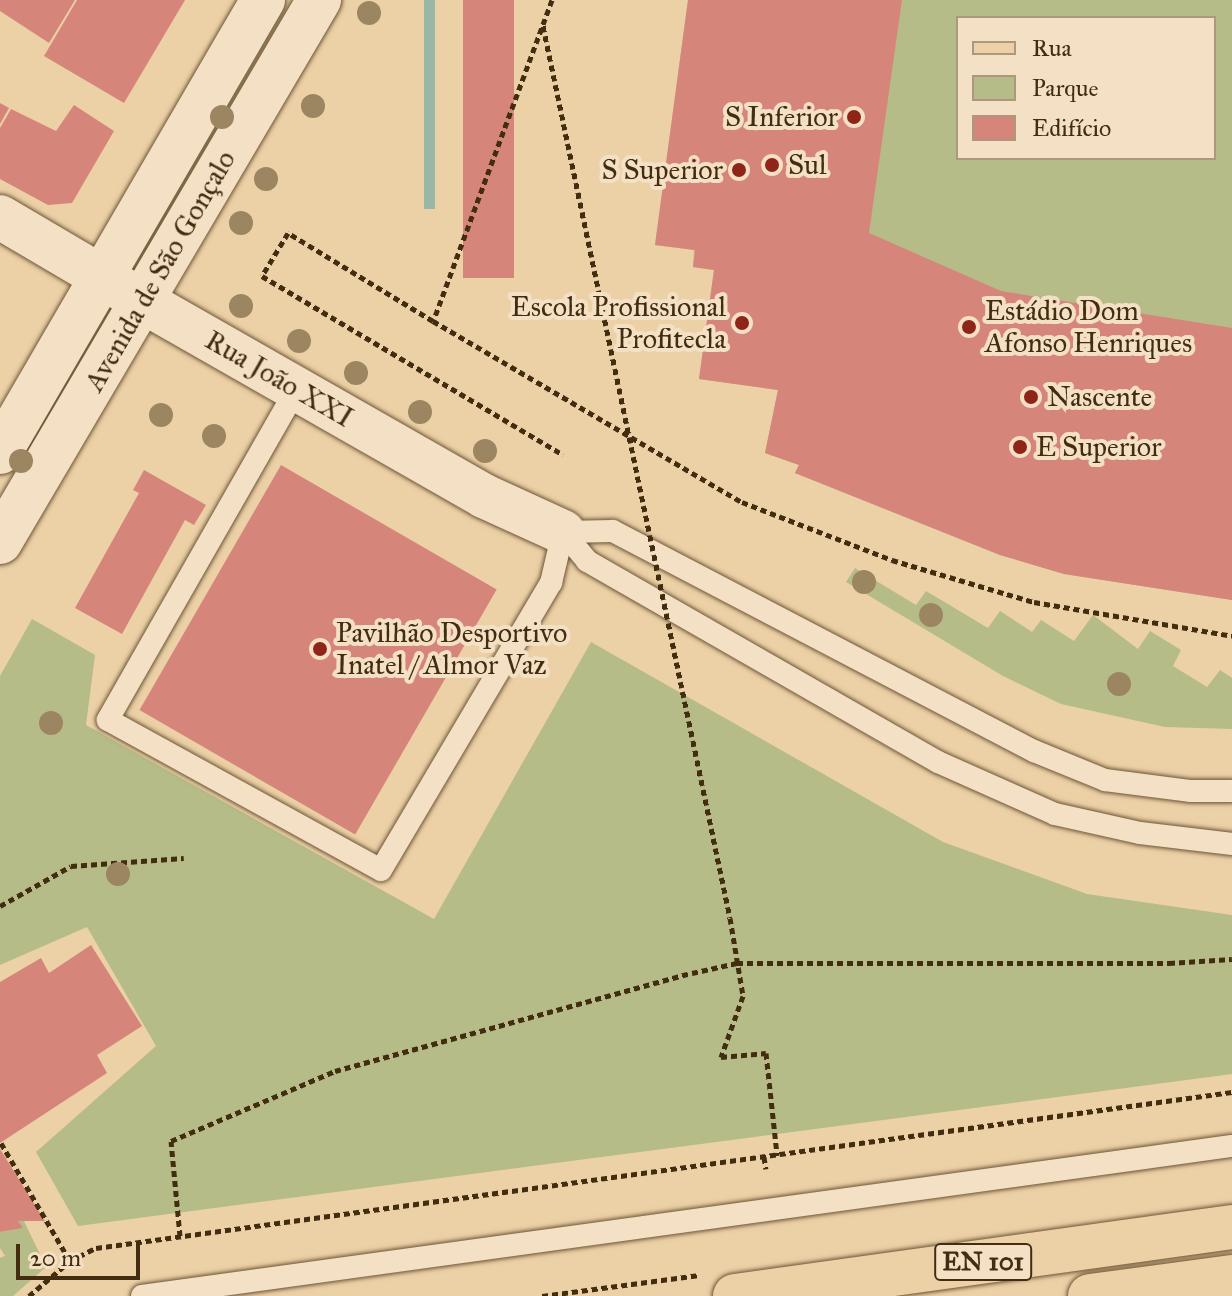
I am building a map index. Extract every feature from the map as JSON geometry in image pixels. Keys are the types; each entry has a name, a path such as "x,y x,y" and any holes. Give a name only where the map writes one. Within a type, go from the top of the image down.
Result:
{"main road":[{"name":"EN 101","path":"735,1296 1232,1227"},
{"path":"1090,1296 1232,1277"}],"street":[{"name":"Avenida de São Gonçalo","path":"0,452 263,0"},
{"name":"Avenida de São Gonçalo","path":"0,542 319,0"},
{"name":"Rua João XXI","path":"0,217 484,496 563,532"}],"lane":[{"path":"297,388 108,720 381,870 551,583 563,532"},
{"path":"563,532 613,531 1034,751 1105,780 1191,791 1232,791"},
{"path":"563,532 587,561 938,762 1055,814 1140,833 1232,844"},
{"path":"142,1296 1232,1146"}],"path":[{"path":"433,321 552,0"},
{"path":"543,26 730,918 743,996 721,1057 766,1053 777,1155"},
{"path":"563,455 262,276 288,233 742,502 892,560 1034,602 1232,636"},
{"path":"0,906 71,866 184,858"},
{"path":"180,1236 171,1141 335,1071 692,973 737,963 1169,963 1232,959"},
{"path":"29,1296 70,1261 96,1248 1232,1092"},
{"path":"1,1143 70,1261"},
{"path":"764,1157 766,1169"}],"green space":[{"name":"Estádio Dom Afonso Henriques","path":"688,0 1232,0 1232,600 1064,574 1000,555 795,473 799,465 765,453 778,390 699,379 714,270 693,267 694,250 655,245"},
{"path":"855,568 916,605 926,591 988,628 1000,611 1032,632 1041,620 1074,641 1093,615 1138,649 1150,631 1181,650 1173,666 1207,687 1220,670 1232,678 1232,729 1165,727 1061,704 1003,676 846,582"},
{"path":"32,619 95,655 86,725 434,919 591,642 943,842 1087,894 1232,915 1232,1074 78,1226 36,1152 156,1046 87,927 0,965 0,676"},
{"path":"18,1221 24,1221 46,1267 13,1296 0,1296 0,1258 5,1256 0,1248 0,1232 22,1228"}],"shaded area":[{"path":"424,0 435,0 435,209 424,209"}],"building":[{"path":"0,0 75,0 49,43 0,11"},
{"path":"77,0 185,0 124,103 44,56"},
{"path":"463,0 514,0 514,278 463,278"},
{"name":"Estádio Dom Afonso Henriques","path":"688,0 902,0 869,233 1001,291 1232,328 1232,600 1064,574 1000,555 795,473 799,465 765,453 778,390 699,379 714,270 693,267 695,250 655,245"},
{"path":"0,103 9,108 0,124"},
{"path":"74,105 114,131 72,203 48,205 0,179 0,128 11,109 56,131"},
{"name":"Pavilhão Desportivo Inatel / Almor Vaz","path":"281,465 497,590 355,835 140,710"},
{"path":"144,470 206,505 194,525 185,520 122,634 75,608 139,493 133,490"},
{"path":"91,945 142,1026 97,1055 107,1073 0,1143 0,982 41,958 49,973"},
{"path":"0,1149 45,1221 18,1221 23,1228 0,1232"}],"place":[{"name":"S Inferior","path":"854,117"},
{"name":"Sul","path":"772,165"},
{"name":"S Superior","path":"739,170"},
{"name":"Escola Profissional Profitecla","path":"742,323"},
{"name":"Estádio Dom Afonso Henriques","path":"969,327"},
{"name":"Nascente","path":"1031,397"},
{"name":"E Superior","path":"1020,447"},
{"name":"Pavilhão Desportivo Inatel / Almor Vaz","path":"320,649"}]}
